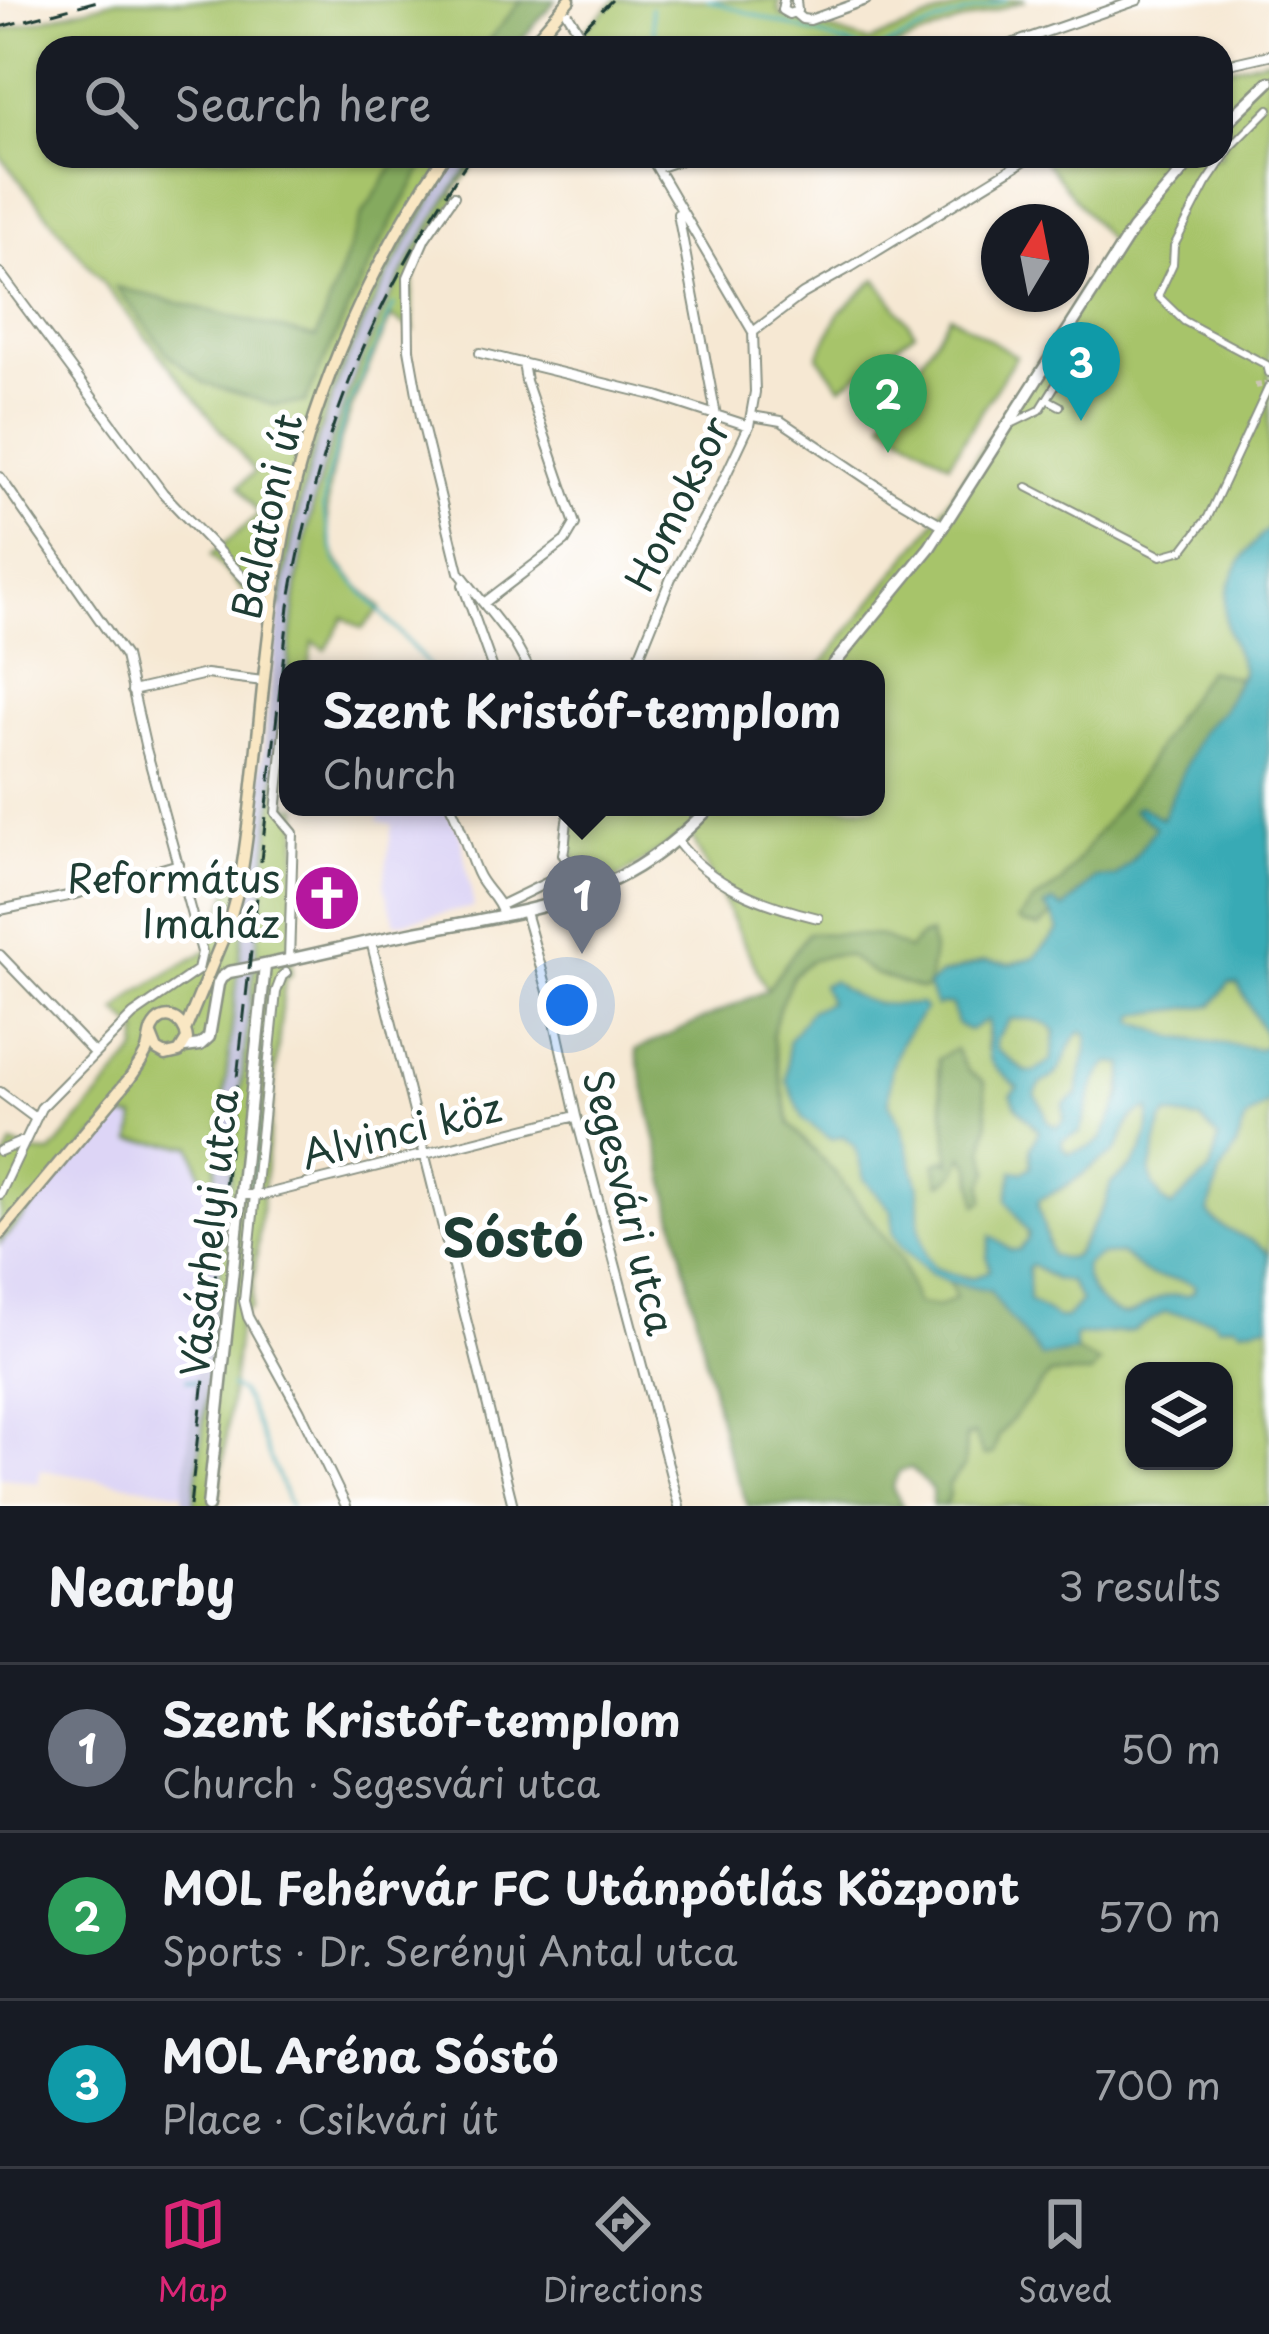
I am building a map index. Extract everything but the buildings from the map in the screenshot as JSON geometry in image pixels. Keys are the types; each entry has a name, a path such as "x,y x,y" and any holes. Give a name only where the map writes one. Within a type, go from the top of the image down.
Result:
{"main road":[{"path":"539,36 567,7"},
{"name":"Balatoni út","path":"186,1030 228,926 240,882 274,592 295,486 338,353 392,241 437,168"},
{"name":"Balatoni út","path":"167,1018 181,1009 203,981"},
{"path":"0,1234 130,1078 146,1055 157,1022 179,1021 186,1030 184,1047 130,1078"},
{"path":"151,1033 157,1050 166,1055"}],"street":[{"path":"784,0 784,12 810,20 866,0"},
{"path":"795,13 796,0"},
{"path":"1034,36 1138,0"},
{"path":"567,7 582,36"},
{"path":"1233,63 1269,55"},
{"path":"1233,116 1269,82"},
{"path":"1233,145 1269,109"},
{"path":"657,168 753,332 803,294 1012,168"},
{"path":"838,660 944,526 1132,229 1185,168"},
{"path":"1217,168 1174,246 1173,264 1158,296 1184,321 1267,365 1269,374"},
{"path":"454,196 425,238 410,272 409,349 459,572 490,660"},
{"path":"677,206 716,415"},
{"path":"0,273 164,493 247,581 274,592"},
{"path":"1072,322 1081,344 1090,349"},
{"name":"Homoksor","path":"638,660 671,578 751,421 756,368 753,332"},
{"path":"1006,427 1040,410 1081,344"},
{"path":"480,353 716,415 781,421 944,526"},
{"path":"484,603 565,541 575,524 523,363"},
{"path":"1064,372 1075,378"},
{"path":"1027,487 1161,556 1183,550 1208,517 1269,386"},
{"path":"1047,400 1060,406"},
{"path":"0,477 120,647 202,947 200,965 191,976 94,1053 35,1123 0,1194"},
{"path":"459,572 524,660"},
{"path":"132,691 206,674 263,681"},
{"path":"279,782 276,813 293,833 288,966 276,992 248,1196 245,1308 346,1506"},
{"path":"456,816 477,874 502,911"},
{"path":"184,1047 206,1042 221,978 230,972 288,966 371,941 502,911 525,912 586,894 631,872 676,841 701,816"},
{"path":"566,817 563,854 586,894"},
{"path":"676,841 690,859 724,883 818,918"},
{"path":"0,910 179,864"},
{"path":"502,911 571,871"},
{"name":"Segesvári utca","path":"525,912 679,1506"},
{"path":"371,941 512,1506"},
{"path":"0,956 94,1053"},
{"name":"Vásárhelyi utca","path":"208,1506 248,1196 265,966"},
{"path":"145,1008 167,1018"},
{"path":"145,1008 151,1033"},
{"path":"186,1030 202,1036 211,1028"},
{"path":"0,1092 35,1123"},
{"name":"Alvinci köz","path":"248,1196 576,1116"},
{"path":"0,1151 24,1140"}],"shaded area":[{"path":"451,168 468,168 408,263 348,394 299,571 289,660 279,660 279,749 194,1506 182,1506 214,1182 290,547 306,479 346,361 407,239"},
{"path":"379,816 449,816 460,834 474,907 395,923 384,884 392,824 378,821"},
{"path":"114,1116 135,1117 133,1141 192,1146 202,1177 214,1182 184,1493 41,1470 38,1483 0,1477 0,1243 97,1135 106,1136"}],"green space":[{"path":"117,0 522,0 492,36 36,36 36,168 392,168 362,215 316,338 118,288 169,355 204,382 274,405 305,402 423,168 452,168 399,254 348,357 306,479 280,605 262,612 211,555 259,515 239,486 255,472 0,156 0,31"},
{"path":"522,0 556,0 524,36 492,36"},
{"path":"616,0 780,0 781,15 849,36 578,36"},
{"path":"982,0 1026,0 923,36 884,36"},
{"path":"1269,58 1269,625 1238,678 1207,671 1140,776 1061,883 1034,901 1039,927 1053,915 1059,930 1035,957 1012,964 984,961 939,975 941,1004 952,1005 958,1024 969,1030 988,1019 986,1048 1018,1087 1016,1106 1039,1132 1031,1147 1031,1167 1023,1172 1028,1241 1019,1250 987,1256 990,1270 976,1277 952,1275 949,1282 957,1297 939,1307 916,1304 901,1259 835,1173 790,1125 772,1036 793,975 809,961 848,956 875,974 928,986 929,964 921,936 909,950 808,933 767,990 689,831 600,890 576,865 569,837 578,816 885,816 885,660 825,660 931,527 1070,312 1089,312 1089,283 1113,246 1089,216 1089,204 1079,204 1050,168 1233,168 1233,67","holes":["938,1072 988,1123 984,1149 989,1170 983,1185 973,1182 972,1167 962,1154 940,1183 935,1164 945,1159 950,1166 950,1149"]},
{"path":"392,168 424,168 379,246 305,403 274,405 204,383 169,355 116,287 316,338 362,215"},
{"path":"472,168 453,193 457,198 419,259 413,290 414,330 391,317 332,470 328,533 337,559 381,608 362,629 344,617 326,650 313,642 310,660 289,660 298,580 326,458 388,301 444,203"},
{"path":"876,279 915,332 841,387 818,356 840,312"},
{"path":"950,315 1016,356 949,463 883,421"},
{"path":"1208,670 1238,678 1223,710 1201,731 1162,820 1139,806 1135,810 1157,826 1131,862 1115,877 1095,878 1063,909 1053,902 1045,908 1053,915 1039,927 1018,920 1034,901 1061,883 1140,776"},
{"path":"279,749 279,816 299,816 291,975 285,978 251,1308 240,1315 218,1506 194,1506"},
{"path":"231,884 248,886 214,1182 202,1178 192,1146 132,1141 135,1118 114,1116 106,1136 96,1135 0,1243 0,1171 12,1144 51,1153 137,1051 139,1032 117,1011 137,992 209,949"},
{"path":"808,933 882,936 908,950 921,936 930,934 933,950 928,986 923,990 875,974 848,956 809,961 793,975 772,1036 790,1125 835,1173 901,1259 916,1304 939,1307 956,1298 949,1282 990,1291 1041,1357 1075,1351 1099,1363 1091,1374 1050,1374 999,1435 993,1454 984,1456 974,1434 966,1437 964,1467 949,1484 944,1506 932,1506 932,1490 911,1468 899,1471 892,1488 903,1506 748,1506 725,1445 636,1050 767,990"},
{"path":"1229,982 1238,984 1264,1033 1266,1045 1259,1049 1174,1037 1135,1023 1135,1016 1141,1014 1213,1005"},
{"path":"1010,1019 1043,1020 1053,1028 1051,1060 1034,1073 996,1049 996,1040"},
{"path":"1082,1031 1087,1041 1078,1095 1063,1108 1064,1120 1057,1127 1047,1122 1034,1095 1060,1069"},
{"path":"955,1049 968,1071 984,1082 988,1123 984,1149 989,1171 983,1185 984,1201 977,1205 972,1167 963,1156 953,1175 940,1184 935,1164 945,1159 950,1163 938,1059"},
{"path":"1111,1062 1124,1064 1110,1127 1098,1143 1069,1154 1062,1140 1083,1126 1095,1083"},
{"path":"1269,1103 1269,1254 1208,1212 1246,1119"},
{"path":"1150,1109 1142,1151 1132,1167 1111,1183 1105,1204 1073,1257 1051,1255 1039,1199 1112,1155 1134,1116"},
{"path":"1168,1115 1201,1120 1219,1138 1210,1171 1171,1207 1162,1200 1150,1173 1162,1121"},
{"path":"1120,1254 1151,1275 1195,1285 1194,1292 1167,1296 1132,1313 1117,1313 1092,1292 1085,1264 1100,1255"},
{"path":"1032,1265 1054,1279 1070,1282 1081,1301 1066,1318 1057,1318 1029,1301 1028,1268"},
{"path":"1165,1312 1242,1329 1269,1324 1269,1506 944,1506 949,1484 964,1467 966,1437 999,1435 1050,1373 1099,1363 1075,1351 1074,1336 1133,1331"}],"water":[{"path":"1269,528 1269,1103 1246,1119 1208,1212 1269,1254 1269,1324 1242,1329 1165,1312 1133,1331 1075,1336 1075,1351 1041,1357 990,1291 931,1275 901,1247 893,1233 892,1211 864,1179 855,1146 844,1136 831,1139 804,1120 787,1081 788,1042 810,1011 829,1002 822,985 833,981 874,1003 921,1004 925,1009 901,1042 891,1071 889,1103 901,1125 919,1187 919,1225 926,1256 935,1268 965,1278 990,1270 991,1236 1010,1250 1019,1250 1029,1234 1007,1200 1013,1171 1031,1167 1031,1147 1039,1131 1016,1106 1011,1095 1018,1087 990,1058 988,1020 969,1030 957,1024 952,1005 936,1007 928,986 939,976 985,961 1012,964 1035,957 1059,930 1045,907 1053,902 1064,909 1096,878 1115,877 1131,862 1156,827 1133,810 1139,806 1162,819 1201,731 1223,710 1243,672 1229,635 1225,605 1233,576","holes":["1229,983 1238,984 1266,1046 1259,1049 1174,1037 1135,1022 1141,1014 1213,1005","1010,1019 1041,1021 1056,1031 1051,1060 1034,1072 1026,1072 996,1049 996,1040","1082,1031 1087,1033 1078,1095 1064,1104 1064,1120 1057,1127 1047,1122 1035,1095 1060,1069","1111,1062 1124,1064 1122,1096 1101,1140 1068,1154 1062,1140 1080,1133 1099,1077","1150,1109 1142,1151 1132,1167 1111,1183 1105,1204 1076,1254 1051,1255 1039,1199 1114,1153 1134,1116","1168,1115 1201,1120 1219,1139 1210,1171 1171,1207 1162,1200 1150,1173 1162,1121","1120,1254 1151,1275 1195,1285 1194,1292 1167,1296 1133,1313 1118,1314 1092,1292 1085,1265 1100,1255","1032,1265 1054,1279 1070,1282 1081,1301 1066,1318 1057,1318 1029,1301 1028,1268"]}],"waterway":[{"path":"708,0 822,36"},
{"path":"909,36 1006,0"},
{"path":"651,7 655,36"},
{"path":"394,305 346,412 323,509 336,562 424,660"},
{"path":"263,1070 270,1004"},
{"path":"251,1190 260,1101"},
{"path":"187,1380 195,1381"},
{"path":"208,1383 215,1384"},
{"path":"230,1386 247,1403 290,1506"}],"tunnel":[{"path":"1255,386 1269,384"}],"railway":[{"path":"0,27 101,0"},
{"path":"575,36 612,0"},
{"path":"283,660 301,543 333,426 378,316 463,168"},
{"path":"190,1506 279,697"}],"place":[{"name":"MOL Aréna Sóstó","path":"1081,421"},
{"name":"MOL Fehérvár FC Utánpótlás Központ","path":"888,453"},
{"name":"Református Imaház","path":"327,898"},
{"name":"Szent Kristóf-templom","path":"582,954"}],"district":[{"name":"Sóstó","path":"513,1235"}]}
